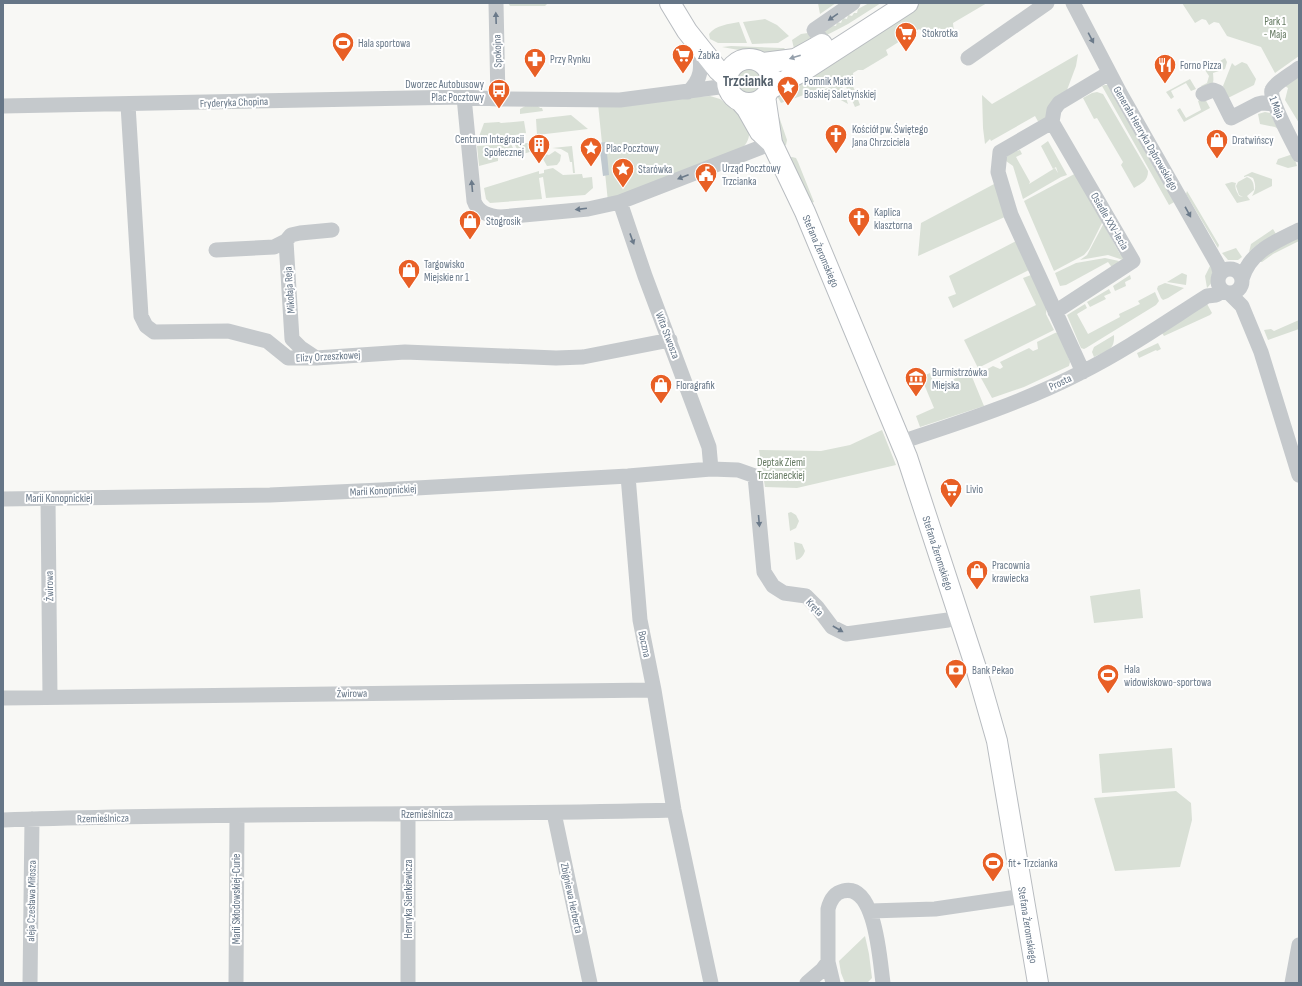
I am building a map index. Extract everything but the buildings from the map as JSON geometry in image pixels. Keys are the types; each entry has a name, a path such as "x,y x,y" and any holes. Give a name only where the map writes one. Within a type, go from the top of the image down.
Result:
{"main road":[{"name":"Stefana Żeromskiego","path":"670,3 687,31 747,109 760,132 772,143"},
{"path":"740,60 729,71 731,88 746,103 753,103 760,100 888,3"},
{"path":"762,63 795,58 833,45 908,3"},
{"path":"699,45 706,46 721,54 740,60 751,58 762,63 768,68 771,75 768,93"},
{"name":"Stefana Żeromskiego","path":"768,93 772,143 805,212 907,457 977,671 997,741 1038,983"}],"street":[{"name":"Spokojna","path":"496,3 498,99"},
{"path":"833,45 814,30 853,3"},
{"path":"968,58 1047,3"},
{"name":"Generała Henryka Dąbrowskiego","path":"1073,3 1109,73 1218,265 1229,282 1243,297 1242,306 1261,352 1299,475"},
{"path":"688,92 695,86 700,74 699,45"},
{"name":"1 Maja","path":"1299,68 1273,87 1271,96 1299,155"},
{"path":"1083,372 1011,215 998,172 1000,152 1052,122 1054,110 1059,103 1109,73"},
{"path":"731,88 620,100 498,99 464,97 473,198 476,207 490,216 501,216 581,210 620,202 772,143"},
{"path":"1203,94 1213,90 1218,92 1231,118 1258,104 1274,104"},
{"name":"Fryderyka Chopina","path":"3,106 464,97"},
{"name":"Elizy Orzeszkowej","path":"128,104 141,316 146,326 154,332 228,330 267,341 288,358 316,358 404,352 556,358 583,357 670,340"},
{"name":"Osiedle XXV-lecia","path":"1052,122 1133,261 1055,312"},
{"name":"Wita Stwosza","path":"620,202 709,447 711,469"},
{"path":"216,250 274,247 286,241 291,235 332,230"},
{"path":"1229,282 1244,272 1251,260 1262,250 1299,230"},
{"name":"Mikołaja Reja","path":"286,241 292,339"},
{"name":"Prosta","path":"901,442 1012,404 1083,372 1207,296 1216,295 1229,282"},
{"path":"267,341 292,339 301,348 316,358"},
{"name":"Marii Konopnickiej","path":"3,499 270,495 628,476 711,469 738,470 755,479"},
{"name":"Boczna","path":"628,476 640,620 654,690 674,810"},
{"name":"Kręta","path":"755,479 764,572 773,586 784,592 806,596 817,607 832,627 846,634 948,620 959,617"},
{"name":"Żwirowa","path":"48,499 50,697"},
{"name":"Żwirowa","path":"3,698 654,690"},
{"path":"674,810 711,983"},
{"name":"Rzemieślnicza","path":"3,820 554,813 674,810"},
{"name":"Zbigniewa Herberta","path":"554,813 590,983"},
{"name":"Henryka Sienkiewicza","path":"408,814 408,983"},
{"name":"Marii Skłodowskiej-Curie","path":"236,816 236,983"},
{"name":"aleja Czesława Miłosza","path":"30,983 32,819"},
{"path":"833,983 828,962 828,909 833,897 842,891 852,891 861,896 870,911 884,983"},
{"path":"870,911 935,909 1024,896"},
{"path":"1292,983 1299,946"},
{"path":"807,983 822,970 828,962"}],"green space":[{"path":"508,3 548,3 545,6 510,6"},
{"path":"818,3 836,3 820,14"},
{"path":"869,3 881,3 848,24 825,36 823,29 826,24 836,26 837,22 841,23 843,18 847,19 848,15 852,16 854,13 857,13 858,9"},
{"path":"913,3 987,3 953,23 954,32 946,37 940,28 924,33 919,29 886,50 888,55 863,70 858,70 853,73 853,86 860,105 855,107 843,80 840,83 848,104 823,90 838,83 781,103 777,96"},
{"name":"Park 1 - Maja","path":"1182,3 1299,3 1299,56 1275,73 1261,47 1227,36 1219,23 1214,22 1209,25 1206,20 1202,19 1195,23"},
{"path":"765,19 777,25 789,36 778,43 752,44 743,22"},
{"path":"739,22 747,43 718,43 710,39 709,34 715,29 723,25"},
{"path":"808,33 814,41 795,53 792,40 801,34"},
{"path":"722,47 784,48 788,52 772,56"},
{"path":"1078,54 1076,66 1067,90 1068,93 1048,118 1040,125 1035,116 991,141 990,139 985,144 982,95 992,104"},
{"path":"1225,58 1227,62 1225,69 1213,73 1212,83 1203,89 1201,86 1207,83 1209,76 1205,70"},
{"path":"1242,62 1247,64 1256,79 1254,85 1228,98 1223,86 1232,63 1235,66"},
{"path":"748,65 759,69 763,80 759,91 748,95 737,91 733,80 737,69"},
{"path":"1299,72 1299,123 1285,100 1288,88 1282,84"},
{"path":"1190,79 1196,89 1191,91 1186,83 1171,91 1174,97 1171,99 1166,92"},
{"path":"1109,85 1176,201 1169,205 1102,86"},
{"path":"1097,92 1103,94 1148,171 1146,179 1134,188 1121,165 1123,162 1097,118 1094,119 1083,98"},
{"path":"710,96 720,99 728,105 740,109 748,127 749,136 739,152 608,202 598,104"},
{"path":"1204,97 1210,108 1184,122 1177,110 1180,108 1186,118 1201,110 1198,101"},
{"path":"774,102 787,140 786,145 782,147"},
{"path":"529,104 536,104 542,108 543,111 520,114 520,109"},
{"path":"1265,112 1270,113 1278,129 1260,124 1258,114"},
{"path":"571,115 588,129 537,135 536,119"},
{"path":"524,121 526,133 477,142 484,123"},
{"path":"1048,141 1067,175 1023,199 1013,166 1006,161 1006,157 1013,152 1020,150 1022,154 1016,157 1030,182 1029,184 1055,168 1058,173 1056,167 1053,169 1041,146"},
{"path":"514,143 535,143 536,150 520,155"},
{"path":"511,144 517,156 511,158 508,154 502,154 498,157 498,161 479,166 477,146"},
{"path":"572,146 575,173 573,173 572,162 570,162 568,153 561,149 552,148"},
{"path":"555,151 561,155 560,161 557,165 547,166 543,159 543,155 549,155"},
{"path":"1293,154 1297,166 1288,168 1276,164 1278,159"},
{"path":"788,158 796,158 798,162 814,202 807,204"},
{"path":"553,168 563,175 582,174 583,178 592,177 593,188 585,195 546,198 543,177 539,178 542,199 490,203 486,199 484,188 539,171 539,174 544,173 544,170"},
{"path":"1080,171 1105,217 1089,249 1084,255 1054,271 1024,201"},
{"path":"1252,172 1272,179 1272,186 1252,196 1255,187 1253,178 1244,176"},
{"path":"1247,177 1253,182 1254,190 1247,196 1250,200 1237,203 1225,184 1232,182 1236,183 1235,185 1237,193 1239,196 1243,197 1239,195 1236,186 1238,182"},
{"path":"996,183 1007,216 918,256 921,223"},
{"path":"1187,191 1219,245 1218,248 1186,194"},
{"path":"1106,219 1106,229 1120,254 1123,253 1123,260 1108,255 1080,260 1087,255"},
{"path":"1273,229 1276,234 1258,244 1249,252 1251,244"},
{"path":"1299,237 1299,241 1273,254 1262,262 1259,262 1267,254"},
{"path":"1018,240 1029,270 953,308 948,297 956,294 949,276"},
{"path":"1236,248 1242,257 1238,260 1228,260 1222,253"},
{"path":"1105,258 1119,261 1113,269 1108,262 1066,285 1060,286 1055,273 1076,263"},
{"path":"1211,264 1214,277 1207,288 1205,276"},
{"path":"1182,273 1187,275 1186,285 1167,282"},
{"path":"1031,275 1047,305 1046,314 1054,330 978,368 964,340 1036,305 1023,278"},
{"path":"1130,275 1131,279 1125,282 1126,286 1115,291 1113,286"},
{"path":"1165,283 1184,288 1163,300 1157,289 1158,286"},
{"path":"1109,289 1111,293 1104,296 1106,299 1090,307 1087,302"},
{"path":"1155,292 1159,301 1156,305 1086,348 1081,348 1067,315 1085,304 1087,308 1077,314 1088,334 1120,317 1119,314 1140,304 1138,301"},
{"path":"1206,302 1212,313 1210,315 1164,336 1162,333"},
{"path":"1299,320 1299,329 1268,340 1264,330 1271,329 1274,331"},
{"path":"1059,332 1070,362 1069,366 1024,387 992,398 981,378 982,372 993,366 1000,369 1003,367 1000,362 1029,348 1033,351 1038,349 1037,342"},
{"path":"1114,335 1113,344 1109,350 1094,357 1092,352 1094,347"},
{"path":"1158,343 1161,349 1139,358 1137,353"},
{"path":"970,372 984,406 920,427 916,416 934,408 921,377 930,373 935,387"},
{"name":"Deptak Ziemi Trzcianeckiej","path":"882,430 896,465 797,488 765,487 759,450 821,451 850,445"},
{"path":"791,512 796,515 799,521 796,528 790,531 788,513"},
{"path":"794,542 802,544 805,551 802,557 796,560"},
{"path":"1140,589 1143,618 1094,623 1090,596"},
{"path":"1172,748 1175,788 1102,793 1099,754"},
{"path":"1176,791 1191,803 1192,820 1180,867 1115,871 1094,798"},
{"path":"865,936 872,978 867,983 845,983 841,973 839,961"}],"shaded area":[{"path":"606,142 609,175 603,176 599,143"}],"place":[{"name":"Stokrotka","path":"906,52"},
{"name":"Hala sportowa","path":"343,62"},
{"name":"Żabka","path":"683,74"},
{"name":"Przy Rynku","path":"535,78"},
{"name":"Forno Pizza","path":"1165,84"},
{"name":"Pomnik Matki Boskiej Saletyńskiej","path":"788,106"},
{"name":"Dworzec Autobusowy Plac Pocztowy","path":"499,110"},
{"name":"Kościół pw. Świętego Jana Chrzciciela","path":"836,154"},
{"name":"Dratwińscy","path":"1217,160"},
{"name":"Centrum Integracji Społecznej","path":"539,164"},
{"name":"Plac Pocztowy","path":"591,168"},
{"name":"Starówka","path":"623,188"},
{"name":"Urząd Pocztowy Trzcianka","path":"706,194"},
{"name":"Kaplica klasztorna","path":"859,238"},
{"name":"Stogrosik","path":"470,240"},
{"name":"Targowisko Miejskie nr 1","path":"409,290"},
{"name":"Burmistrzówka Miejska","path":"916,398"},
{"name":"Floragrafik","path":"661,404"},
{"name":"Livio","path":"951,508"},
{"name":"Pracownia krawiecka","path":"977,590"},
{"name":"Bank Pekao","path":"956,690"},
{"name":"Hala widowiskowo-sportowa","path":"1108,694"},
{"name":"fit+ Trzcianka","path":"993,882"}],"district":[{"name":"Trzcianka","path":"748,81"}]}
